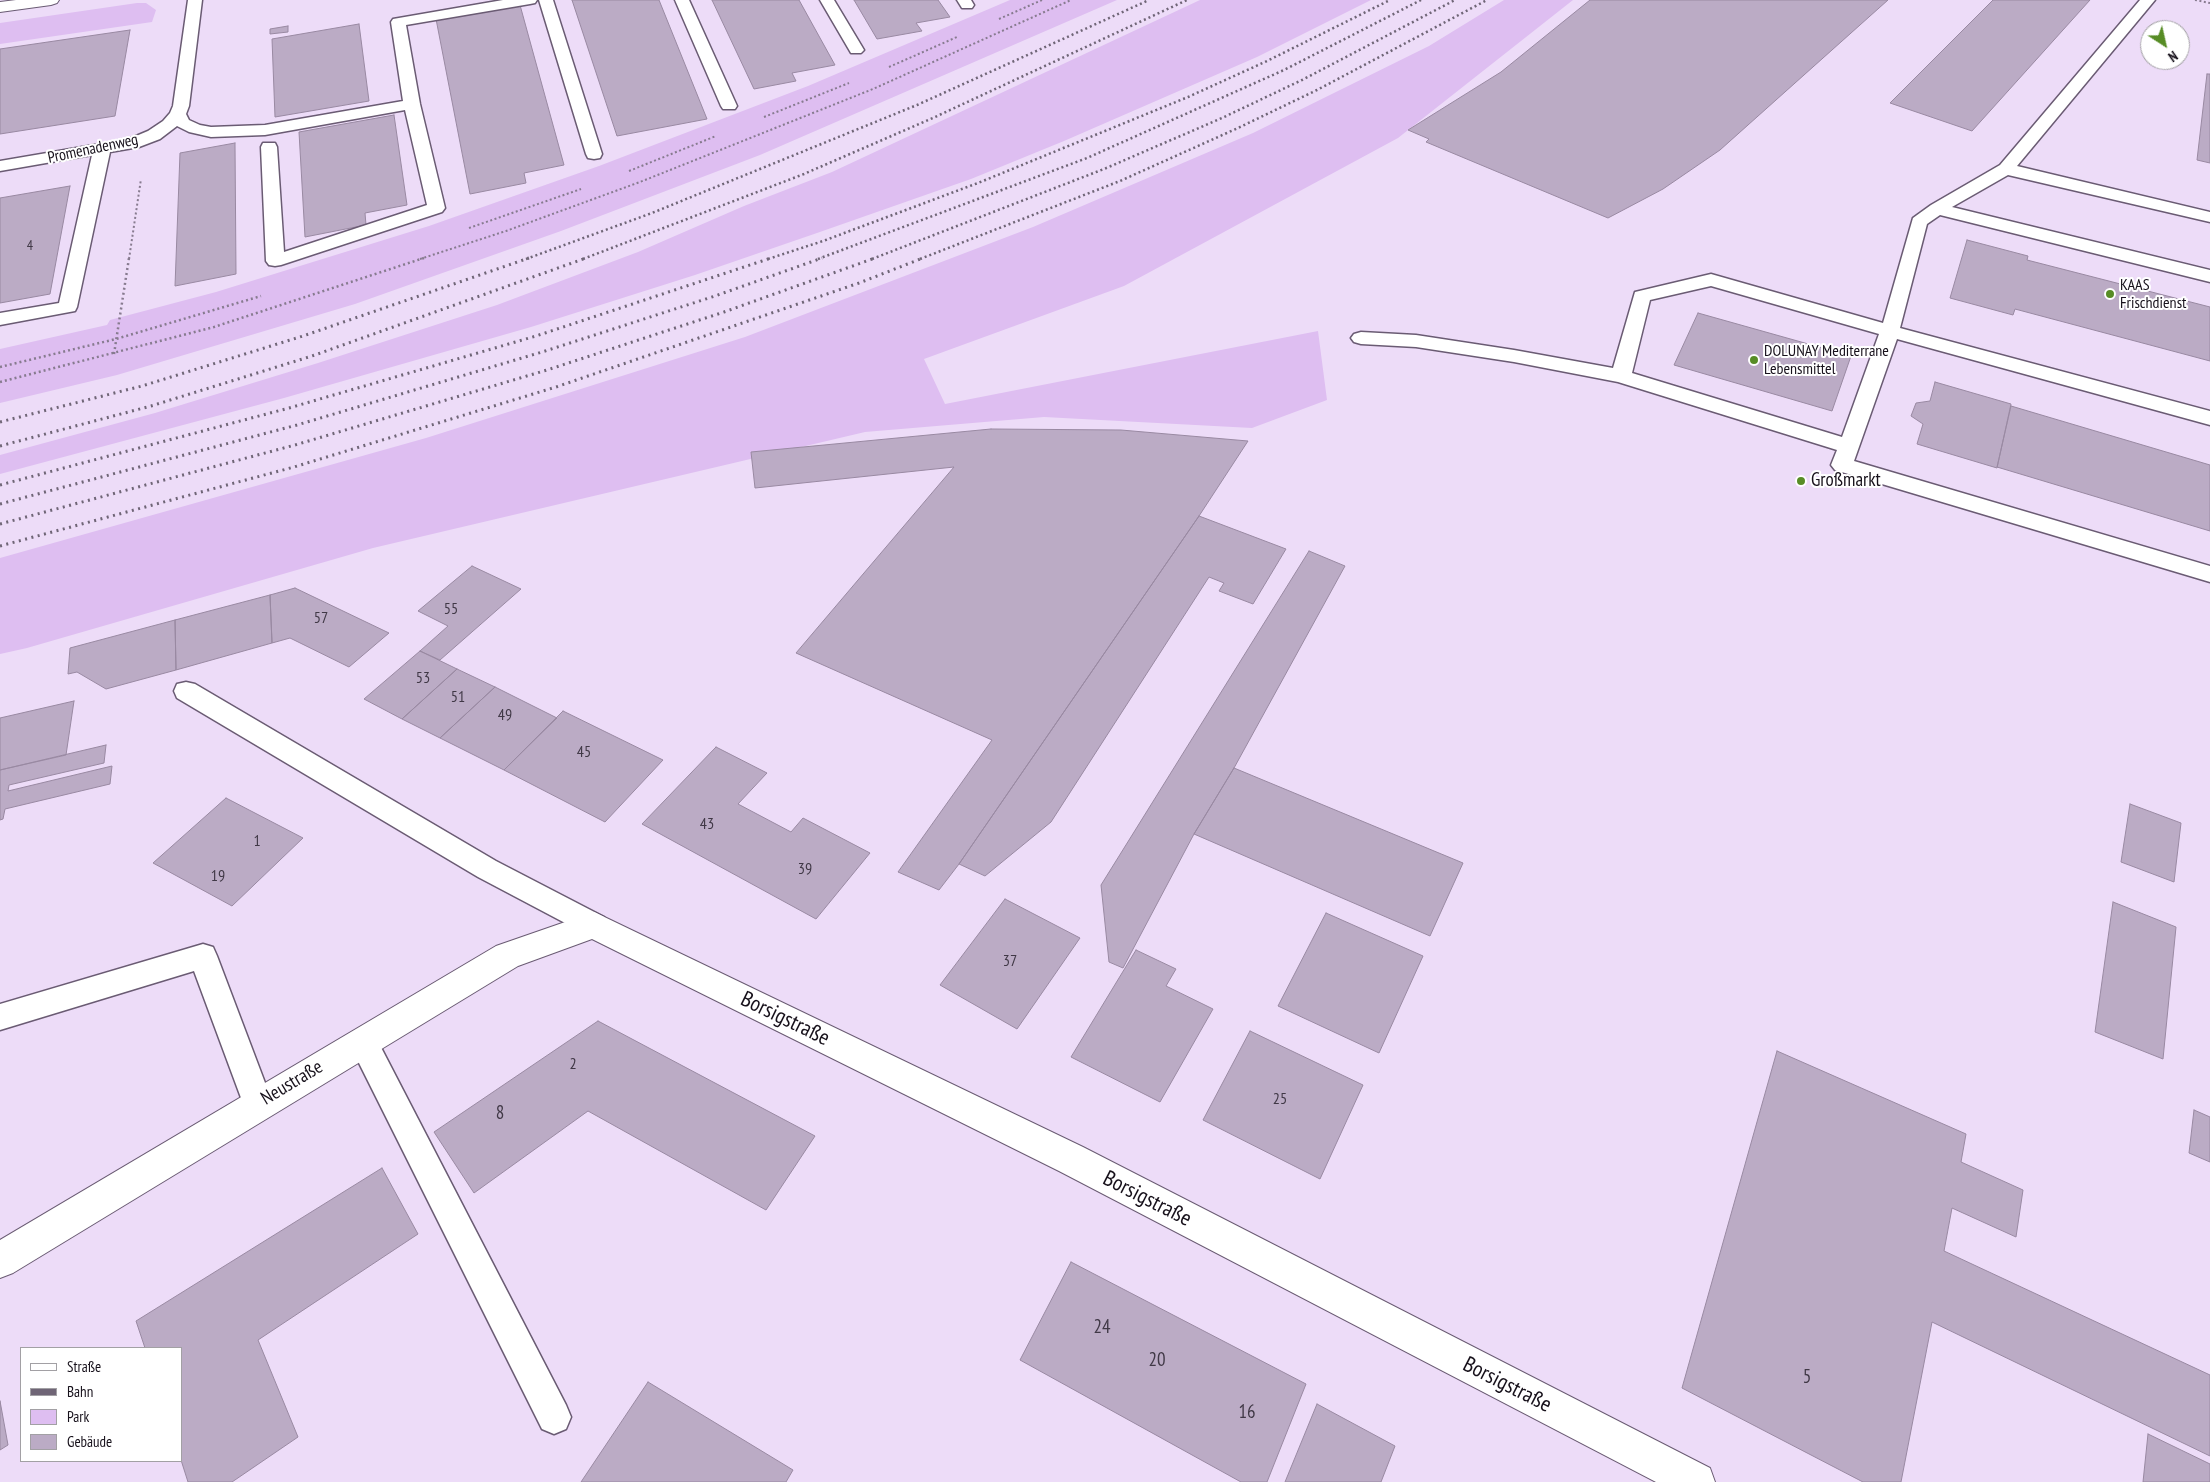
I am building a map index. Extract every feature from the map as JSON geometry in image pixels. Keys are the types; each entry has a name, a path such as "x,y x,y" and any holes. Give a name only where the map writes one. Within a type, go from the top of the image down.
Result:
{"street":[{"path":"0,7 51,0"},
{"name":"Neustraße","path":"0,1260 507,956 594,925"},
{"name":"Borsigstraße","path":"594,925 1071,1159 1696,1482"}],"lane":[{"path":"195,0 181,106 178,114 182,123 195,130 211,132 265,130 412,104"},
{"path":"269,147 275,261 436,208 412,104 398,22 530,0"},
{"path":"546,0 594,154"},
{"path":"682,0 729,106"},
{"path":"827,0 856,50"},
{"path":"2148,0 2006,168 1937,208 1918,222 1890,331 1842,465 2210,574"},
{"name":"Promenadenweg","path":"0,166 102,150 133,143 169,124 178,114"},
{"path":"0,319 68,307 102,150"},
{"path":"2006,168 2210,217"},
{"path":"1937,208 2210,276"},
{"path":"1621,376 1642,296 1711,280 2210,418"},
{"path":"1361,338 1416,341 1514,356 1621,376 1849,446"},
{"path":"186,691 486,869 594,925"},
{"path":"0,1016 203,956 258,1104"},
{"path":"363,1041 554,1417"}],"path":[{"path":"997,20 1042,0"},
{"path":"2195,0 2210,3"},
{"path":"889,67 961,36"},
{"path":"761,118 852,82"},
{"path":"624,173 725,133"},
{"path":"0,382 114,354 147,137"},
{"path":"460,231 588,187"},
{"path":"0,367 116,340 266,294"}],"green space":[{"path":"1010,0 1117,0 760,155 561,231 355,304 117,375 0,403 0,349 107,325 110,320 216,292 429,226 599,166 808,86"},
{"path":"1200,0 1371,0 1257,57 1064,141 971,179 817,233 695,275 531,327 284,398 0,474 0,455 155,413 318,363 497,305 638,252 744,206 832,172"},
{"path":"1504,0 1573,0 1398,138 1124,286 924,359 945,404 1318,331 1327,400 1252,428 1044,417 865,432 373,548 27,648 0,654 0,558 426,438 745,337 1033,227 1253,133 1429,46"},
{"path":"146,3 156,10 152,22 0,44 0,23"}],"building":[{"path":"572,0 659,0 707,119 617,136"},
{"path":"712,0 799,0 835,65 792,73 796,81 754,89"},
{"path":"854,0 938,0 950,17 916,23 922,31 877,39"},
{"path":"1590,0 1888,0 1720,150 1663,189 1608,218 1426,142 1429,139 1408,130 1501,72"},
{"path":"1993,0 2090,0 1972,131 1890,103"},
{"path":"520,5 564,165 524,173 526,183 470,194 436,19"},
{"path":"359,24 369,101 275,117 272,39"},
{"path":"288,26 288,32 270,34 270,29"},
{"path":"130,30 115,116 0,134 0,49"},
{"path":"2207,74 2210,74 2210,163 2197,160"},
{"path":"394,115 407,205 365,213 366,225 305,237 299,132"},
{"path":"235,143 236,274 175,286 180,153"},
{"path":"70,186 50,294 0,303 0,198"},
{"path":"1967,240 2028,256 2027,260 2210,307 2210,361 2015,309 2013,315 1950,298"},
{"path":"1698,313 1851,356 1832,411 1674,365"},
{"path":"1935,382 2011,404 1997,468 1917,444 1923,424 1911,416 1916,403 1930,401"},
{"path":"2011,406 2210,465 2210,531 1997,467"},
{"path":"991,429 1121,430 1248,441 1199,516 959,864 939,890 898,872 992,740 796,653 954,467 755,488 751,452"},
{"path":"1199,516 1286,549 1253,604 1219,591 1224,583 1209,577 1051,822 985,876 959,864"},
{"path":"1309,551 1345,566 1234,768 1194,834 1123,968 1109,962 1101,885"},
{"path":"472,566 521,589 440,660 420,651 448,626 418,611"},
{"path":"295,588 389,633 349,667 290,638 272,643 270,595"},
{"path":"270,595 272,643 176,670 175,620"},
{"path":"175,620 176,670 106,689 77,672 68,674 70,648"},
{"path":"420,651 457,669 402,719 364,699"},
{"path":"457,669 495,687 440,738 402,719"},
{"path":"495,687 557,718 504,770 440,738"},
{"path":"74,701 66,755 0,770 0,718"},
{"path":"563,711 663,760 605,822 504,770"},
{"path":"106,745 104,763 9,785 8,791 112,766 110,784 5,809 3,819 0,820 0,770"},
{"path":"716,747 767,773 738,804 791,832 803,818 870,853 816,919 642,824"},
{"path":"1234,768 1463,863 1430,936 1194,834"},
{"path":"226,798 303,838 232,906 153,863"},
{"path":"2130,804 2181,823 2174,882 2121,862"},
{"path":"1005,899 1080,938 1017,1029 940,985"},
{"path":"2113,902 2176,927 2163,1059 2095,1032"},
{"path":"1326,913 1423,956 1379,1053 1278,1006"},
{"path":"1136,950 1176,969 1166,986 1213,1009 1160,1102 1071,1057"},
{"path":"598,1021 815,1136 766,1210 588,1111 474,1193 434,1132"},
{"path":"1250,1031 1363,1085 1320,1179 1203,1120"},
{"path":"1777,1051 1966,1134 1961,1162 2023,1190 2016,1237 1952,1208 1944,1251 2210,1375 2210,1456 1932,1322 1901,1482 1863,1482 1682,1388"},
{"path":"2194,1110 2210,1117 2210,1162 2189,1153"},
{"path":"382,1168 418,1234 258,1340 298,1437 232,1482 188,1482 182,1462 182,1347 145,1347 136,1321"},
{"path":"1071,1262 1306,1384 1267,1482 1241,1482 1020,1360"},
{"path":"648,1382 793,1470 786,1482 581,1482"},
{"path":"0,1401 8,1445 0,1450"},
{"path":"1317,1404 1395,1446 1381,1482 1285,1482"},
{"path":"2148,1434 2210,1464 2210,1482 2143,1482"}],"railway":[{"path":"526,259 652,213 917,105 1149,0"},
{"path":"583,259 804,174 935,117 1187,0"},
{"path":"768,259 823,241 978,183 1188,97 1267,61 1390,0"},
{"path":"818,259 1087,158 1284,70 1421,0"},
{"path":"872,259 1104,169 1222,118 1302,80 1455,0"},
{"path":"920,259 1120,181 1238,128 1317,90 1487,0"},
{"path":"0,422 142,386 303,336 529,258"},
{"path":"0,446 151,406 312,356 586,258"},
{"path":"0,485 289,408 536,336 771,258"},
{"path":"0,504 297,425 542,352 715,296 822,258"},
{"path":"0,524 295,445 547,370 724,312 875,258"},
{"path":"0,546 294,467 556,387 859,283 923,258"}],"place":[{"name":"KAAS Frischdienst","path":"2110,294"},
{"name":"DOLUNAY Mediterrane Lebensmittel","path":"1754,360"},
{"name":"Großmarkt","path":"1801,481"}]}
